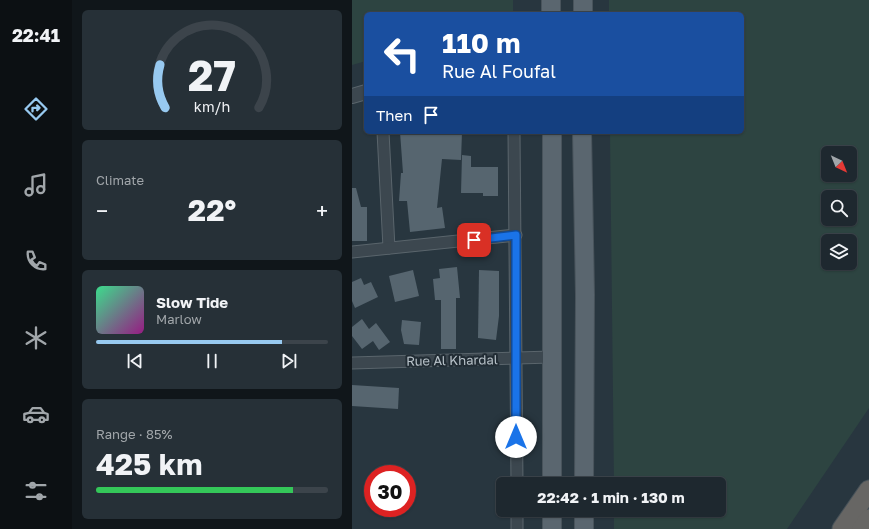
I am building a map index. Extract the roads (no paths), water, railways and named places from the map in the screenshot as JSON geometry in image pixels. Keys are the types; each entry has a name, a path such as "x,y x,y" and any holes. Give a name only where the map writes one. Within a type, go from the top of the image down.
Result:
{"highway":[{"path":"842,529 869,490"},
{"path":"862,529 869,518"}],"main road":[{"path":"551,0 551,12"},
{"path":"583,0 583,12"},
{"path":"552,134 552,477"},
{"path":"582,134 585,295 584,477"},
{"path":"552,517 552,529"},
{"path":"584,517 584,529"}],"street":[{"path":"352,96 364,93"},
{"path":"383,134 389,248"},
{"path":"514,134 517,477"},
{"path":"352,252 516,235"},
{"name":"Rue Al Khardal","path":"352,363 552,357"},
{"path":"517,517 517,529"}]}
